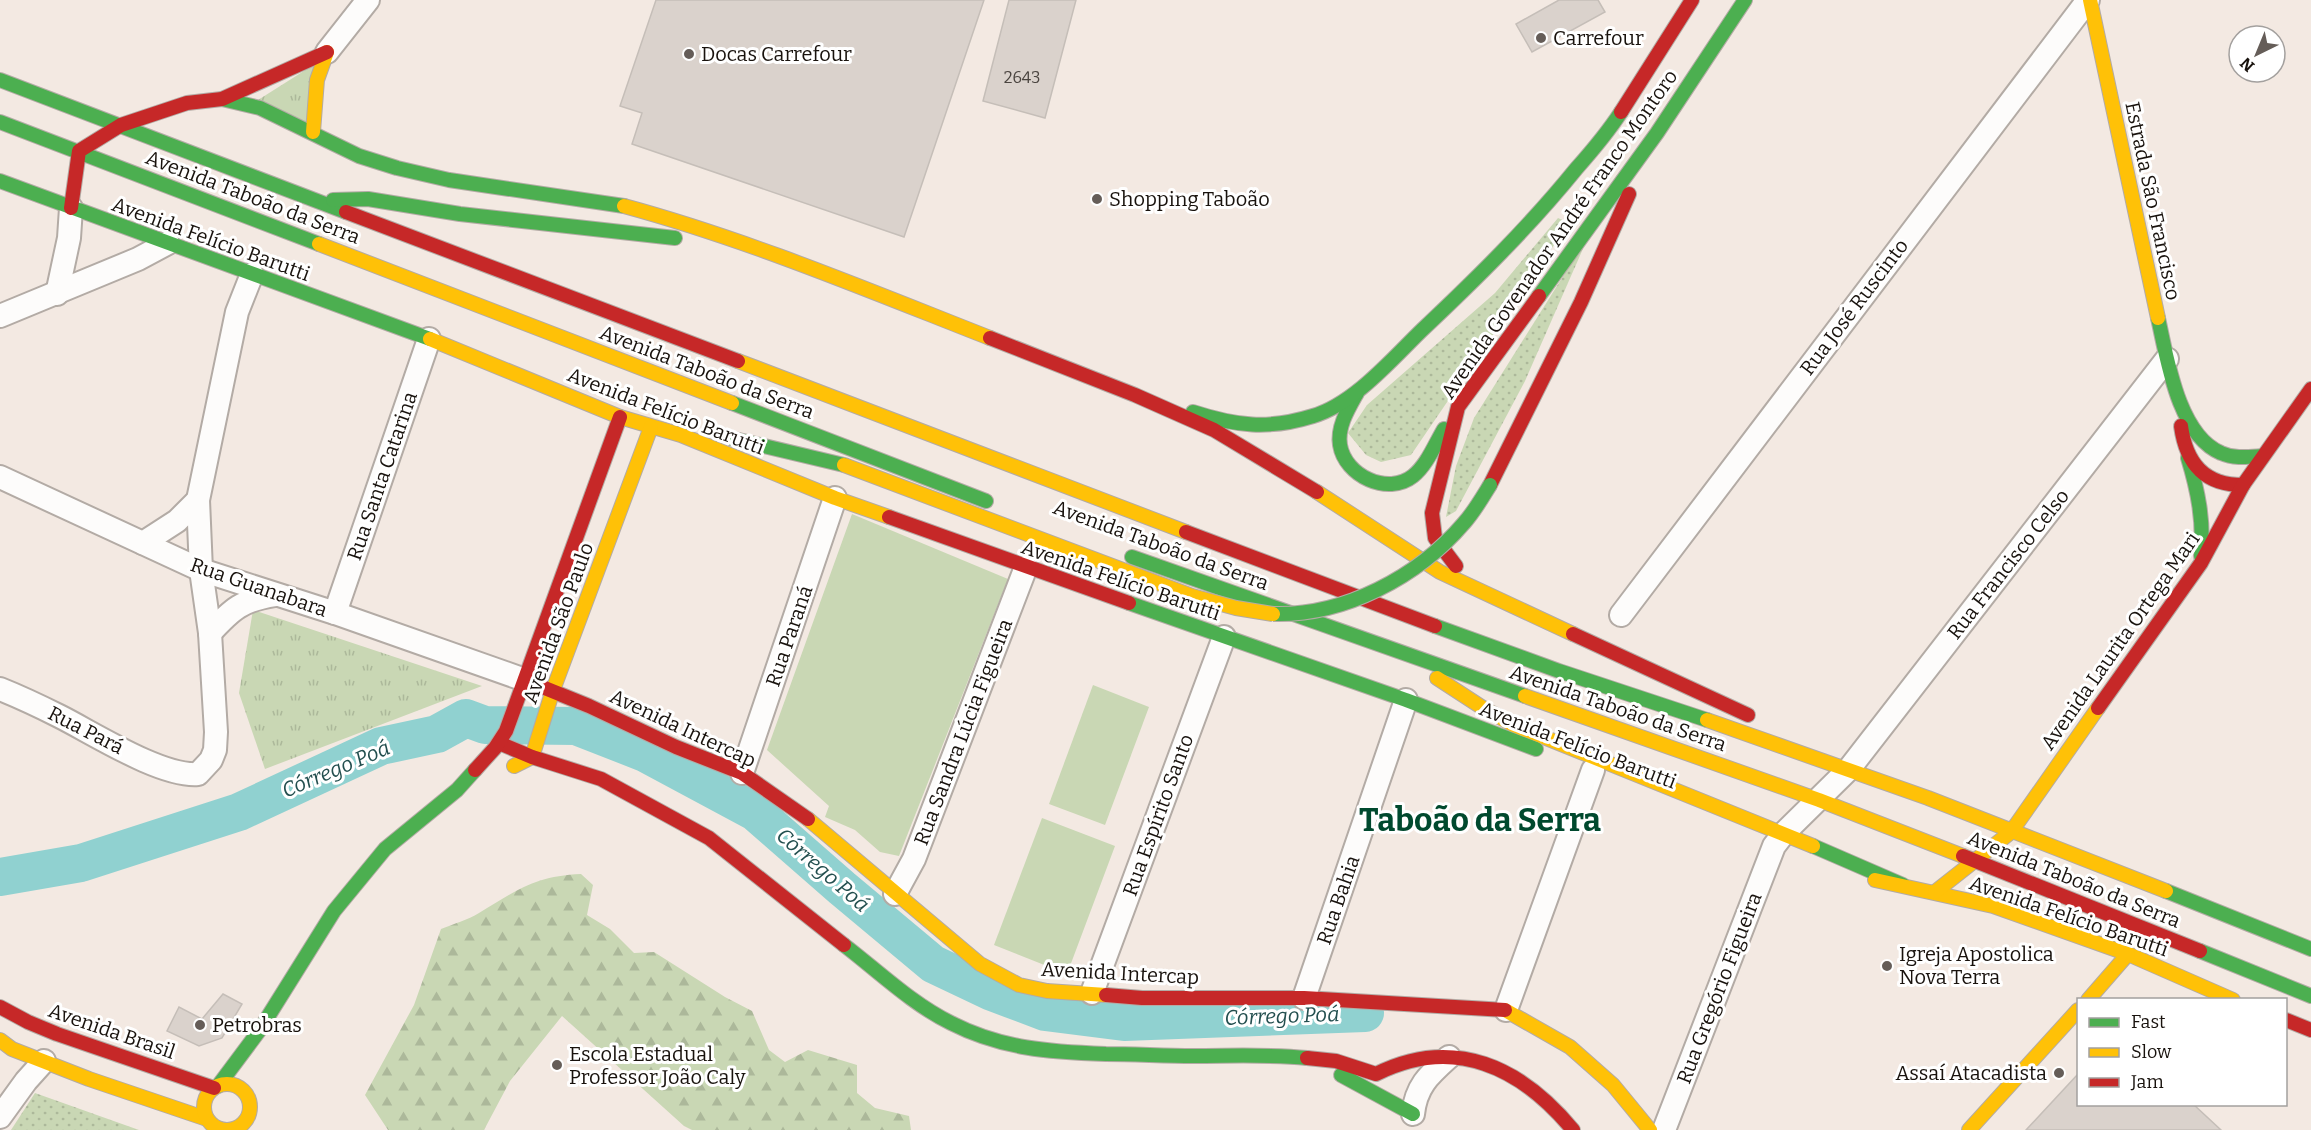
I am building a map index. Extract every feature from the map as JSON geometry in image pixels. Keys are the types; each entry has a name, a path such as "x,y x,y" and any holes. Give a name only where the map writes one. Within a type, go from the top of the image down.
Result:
{"main road":[{"name":"Avenida Govenador André Franco Montoro","path":"1135,395 1225,422 1270,426 1315,416 1357,393 1488,267 1560,189 1612,126 1692,0"},
{"name":"Avenida Govenador André Franco Montoro","path":"1484,591 1465,577 1435,538 1432,513 1458,407 1657,133 1745,0"},
{"name":"Estrada São Francisco","path":"2089,0 2167,359 2182,409 2205,444 2216,452 2236,459 2262,456"},
{"path":"71,208 79,152 99,137 121,125 187,103 222,99 327,52"},
{"path":"313,132 317,80 327,52"},
{"name":"Avenida Taboão da Serra","path":"0,80 312,201 1327,586 1535,663 1800,751 2090,860 2311,949"},
{"path":"222,99 260,108 359,156 397,168 449,180 614,203 669,218 844,281 1135,395 1214,430 1245,447 1440,572 1764,725 1800,751"},
{"name":"Avenida Taboão da Serra","path":"0,122 998,506"},
{"path":"681,435 697,434 729,438 844,465 1191,596 1242,610 1281,614 1331,607 1365,596 1392,583 1421,562 1459,529 1490,485 1581,302 1657,133"},
{"name":"Avenida Felício Barutti","path":"0,181 429,339 620,417 681,435 835,498 1406,700 1593,770 1734,829"},
{"path":"312,201 368,199 460,214 742,246"},
{"name":"Avenida Laurita Ortega Mari","path":"1935,892 2011,832 2201,563 2243,485 2311,389"},
{"path":"1357,393 1340,425 1340,447 1351,468 1365,479 1387,484 1403,482 1414,474 1458,407"},
{"name":"Estrada São Francisco","path":"2182,409 2181,428 2203,515 2201,563"},
{"name":"Avenida São Paulo","path":"216,1087 259,1031 283,990 342,902 385,849 458,790 504,737 620,417"},
{"name":"Avenida São Paulo","path":"532,757 551,695 651,426"},
{"path":"2188,458 2202,472 2221,484 2243,485"},
{"path":"593,493 597,501 605,506 614,507 623,504"},
{"path":"581,524 591,518 600,518 608,525 612,535"},
{"name":"Avenida Taboão da Serra","path":"1120,553 1820,800 2311,996"},
{"path":"1393,649 1483,708 1514,725 1776,843 1903,885"},
{"name":"Avenida Intercap","path":"524,685 742,774 804,816 980,964 1019,985 1047,991 1142,998 1304,998 1506,1010 1570,1047 1613,1085 1650,1130"},
{"path":"504,737 532,757 601,779 709,838 908,995 950,1023 1001,1044 1038,1050 1085,1053 1192,1056 1269,1054 1336,1061 1376,1074 1392,1065 1418,1059 1449,1057 1477,1061 1499,1068 1518,1080 1561,1115 1573,1130"},
{"path":"506,770 532,757"},
{"name":"Avenida São Paulo","path":"458,790 481,782"},
{"name":"Avenida Felício Barutti","path":"1815,862 1835,870 1993,906 2128,954 2231,998"},
{"path":"2089,998 2128,954"},
{"name":"Avenida Brasil","path":"0,1007 30,1023 216,1087"},
{"path":"1969,1130 2077,1012"},
{"path":"2287,1020 2311,1030"},
{"path":"30,1023 12,1032 1,1046 209,1126 233,1129 245,1125 249,1113 248,1098 238,1088 225,1084 216,1087 208,1094 205,1102 204,1111 209,1126"},
{"name":"Avenida São Paulo","path":"248,1098 259,1031"},
{"path":"1314,1059 1420,1122"}],"street":[{"path":"327,52 368,0"},
{"name":"Rua José Ruscinto","path":"1621,615 2089,0"},
{"path":"57,294 69,238 71,208"},
{"path":"0,316 138,259 168,243"},
{"path":"210,633 201,570 198,500 237,312 252,274"},
{"name":"Rua Santa Catarina","path":"335,613 429,339"},
{"name":"Rua Francisco Celso","path":"1776,843 1849,770 2167,359"},
{"name":"Rua Guanabara","path":"0,477 201,570 335,613 524,685"},
{"name":"Rua Paraná","path":"742,774 835,498"},
{"path":"143,543 177,521 198,500"},
{"name":"Rua Sandra Lúcia Figueira","path":"895,894 914,859 1026,567"},
{"path":"210,633 226,615 243,603 275,595"},
{"name":"Rua Pará","path":"0,688 132,754 173,771 188,775 198,774 211,760 215,750 216,704 210,633"},
{"name":"Rua Espírito Santo","path":"1092,993 1224,637"},
{"name":"Rua Bahia","path":"1304,998 1406,700"},
{"path":"1506,1010 1593,770"},
{"name":"Rua Gregório Figueira","path":"1664,1130 1776,843"},
{"path":"1420,1122 1415,1098 1427,1077 1449,1057"},
{"path":"0,1117 44,1061"},
{"path":"1376,1074 1384,1089 1420,1122"}],"green space":[{"path":"315,64 306,123 258,100"},
{"path":"1558,218 1569,223 1411,455 1381,462 1366,455 1348,433 1367,405 1495,293"},
{"path":"1589,235 1525,381 1456,511 1446,517 1456,466 1474,418"},
{"path":"852,514 1008,579 899,856 880,852 855,830 825,817 829,806 767,750"},
{"path":"253,610 482,686 265,769 239,693"},
{"path":"1093,685 1149,707 1105,825 1049,804"},
{"path":"1042,818 1115,846 1067,974 994,945"},
{"path":"581,874 593,885 587,915 610,929 634,953 654,952 725,997 752,1011 769,1050 785,1062 808,1050 857,1065 857,1093 875,1108 909,1116 911,1130 692,1130 684,1126 562,1016 510,1081 484,1130 388,1130 365,1095 414,1005 441,929 465,920 504,897 539,881"},
{"path":"35,1093 139,1130 11,1130"}],"building":[{"path":"656,0 984,0 904,237 632,144 642,113 620,106"},
{"path":"1009,0 1076,0 1045,118 983,101"},
{"name":"Carrefour","path":"1559,0 1598,0 1605,12 1532,52 1516,24"},
{"name":"Petrobras","path":"223,994 242,1004 222,1038 199,1046 167,1031 179,1007 202,1019"},
{"path":"2077,1075 2077,1106 2195,1106 2221,1130 2026,1130"}],"waterway":[{"name":"Córrego Poá","path":"0,877 81,863 239,812 381,746 437,734 466,718 485,725 576,726 645,753 755,812 933,964 992,992 1045,1012 1124,1022 1365,1013"}],"traffic: fast":[{"path":"1539,296 1657,133 1745,0"},
{"path":"0,80 346,212"},
{"path":"222,99 260,108 359,156 397,168 449,180 624,206"},
{"path":"1193,412 1238,423 1267,425 1313,416 1343,402 1385,367 1502,252 1600,141 1621,112"},
{"path":"0,122 319,244"},
{"path":"0,181 430,339"},
{"path":"333,200 368,199 460,214 675,238"},
{"path":"2158,318 2177,394 2194,430 2206,444 2226,455 2262,456"},
{"path":"1357,393 1342,425 1340,445 1350,466 1369,480 1392,484 1403,482 1413,476 1427,460 1444,429"},
{"path":"732,403 986,501"},
{"path":"730,438 844,465"},
{"path":"2188,458 2199,506 2202,531 2201,556"},
{"path":"1273,614 1300,613 1326,608 1353,600 1402,576 1425,560 1464,523 1490,485"},
{"path":"1132,557 1525,696"},
{"path":"1129,603 1406,700 1536,749"},
{"path":"1435,626 1559,671 1707,720"},
{"path":"218,1086 259,1031 334,911 385,849 457,790 475,770"},
{"path":"1813,846 1903,885"},
{"path":"2166,891 2311,949"},
{"path":"844,945 909,997 937,1015 970,1032 1008,1044 1085,1053 1307,1058"},
{"path":"2200,951 2311,996"},
{"path":"1341,1075 1413,1114"}],"traffic: slow":[{"path":"2090,0 2158,318"},
{"path":"313,132 317,80 327,52"},
{"path":"624,206 763,250 990,338"},
{"path":"319,244 732,403"},
{"path":"430,339 620,417 681,435 835,498 889,517"},
{"path":"738,361 1186,532"},
{"path":"514,766 532,757 553,690 651,427"},
{"path":"844,465 1192,596 1236,608 1273,614"},
{"path":"1317,492 1440,572 1573,634"},
{"path":"1437,678 1514,725 1813,846"},
{"path":"1525,696 1819,800 1963,856"},
{"path":"1935,892 2011,832 2098,708"},
{"path":"1707,720 1928,798 2166,891"},
{"path":"808,819 980,964 1019,985 1047,991 1106,995"},
{"path":"1875,880 1993,906 2128,954 2228,998"},
{"path":"2090,998 2128,954"},
{"path":"1505,1010 1570,1047 1613,1085 1650,1130"},
{"path":"1969,1130 2077,1011"},
{"path":"0,1040 12,1049 89,1079 207,1119"},
{"path":"227,1084 243,1091 250,1107 243,1123 227,1130 211,1123 204,1107 211,1091 227,1084"}],"traffic: jam":[{"path":"1621,112 1692,0"},
{"path":"71,208 79,151 121,125 187,103 222,99 327,52"},
{"path":"1490,485 1581,302 1629,194"},
{"path":"346,212 738,361"},
{"path":"1456,566 1435,538 1432,513 1458,407 1539,296"},
{"path":"990,338 1135,395 1214,430 1317,492"},
{"path":"2098,708 2201,563 2243,485 2311,389"},
{"path":"475,770 495,748 506,731 620,417"},
{"path":"2181,426 2187,451 2199,469 2218,481 2243,485"},
{"path":"889,517 1129,603"},
{"path":"1186,532 1435,626"},
{"path":"1573,634 1748,715"},
{"path":"525,680 589,706 676,747 742,773 808,819"},
{"path":"499,743 532,757 601,779 709,838 844,945"},
{"path":"1963,856 2200,951"},
{"path":"1106,995 1142,998 1304,998 1505,1010"},
{"path":"0,1007 57,1034 214,1088"},
{"path":"2287,1020 2311,1030"},
{"path":"1307,1058 1336,1061 1376,1074 1405,1063 1432,1057 1459,1058 1484,1064 1508,1074 1531,1089 1573,1130"}],"place":[{"name":"Carrefour","path":"1541,38"},
{"name":"Docas Carrefour","path":"689,54"},
{"name":"Shopping Taboão","path":"1097,199"},
{"name":"Igreja Apostolica Nova Terra","path":"1887,966"},
{"name":"Petrobras","path":"200,1025"},
{"name":"Escola Estadual Professor João Caly","path":"557,1065"},
{"name":"Assaí Atacadista","path":"2059,1073"}],"district":[{"name":"Taboão da Serra","path":"1480,820"}]}
